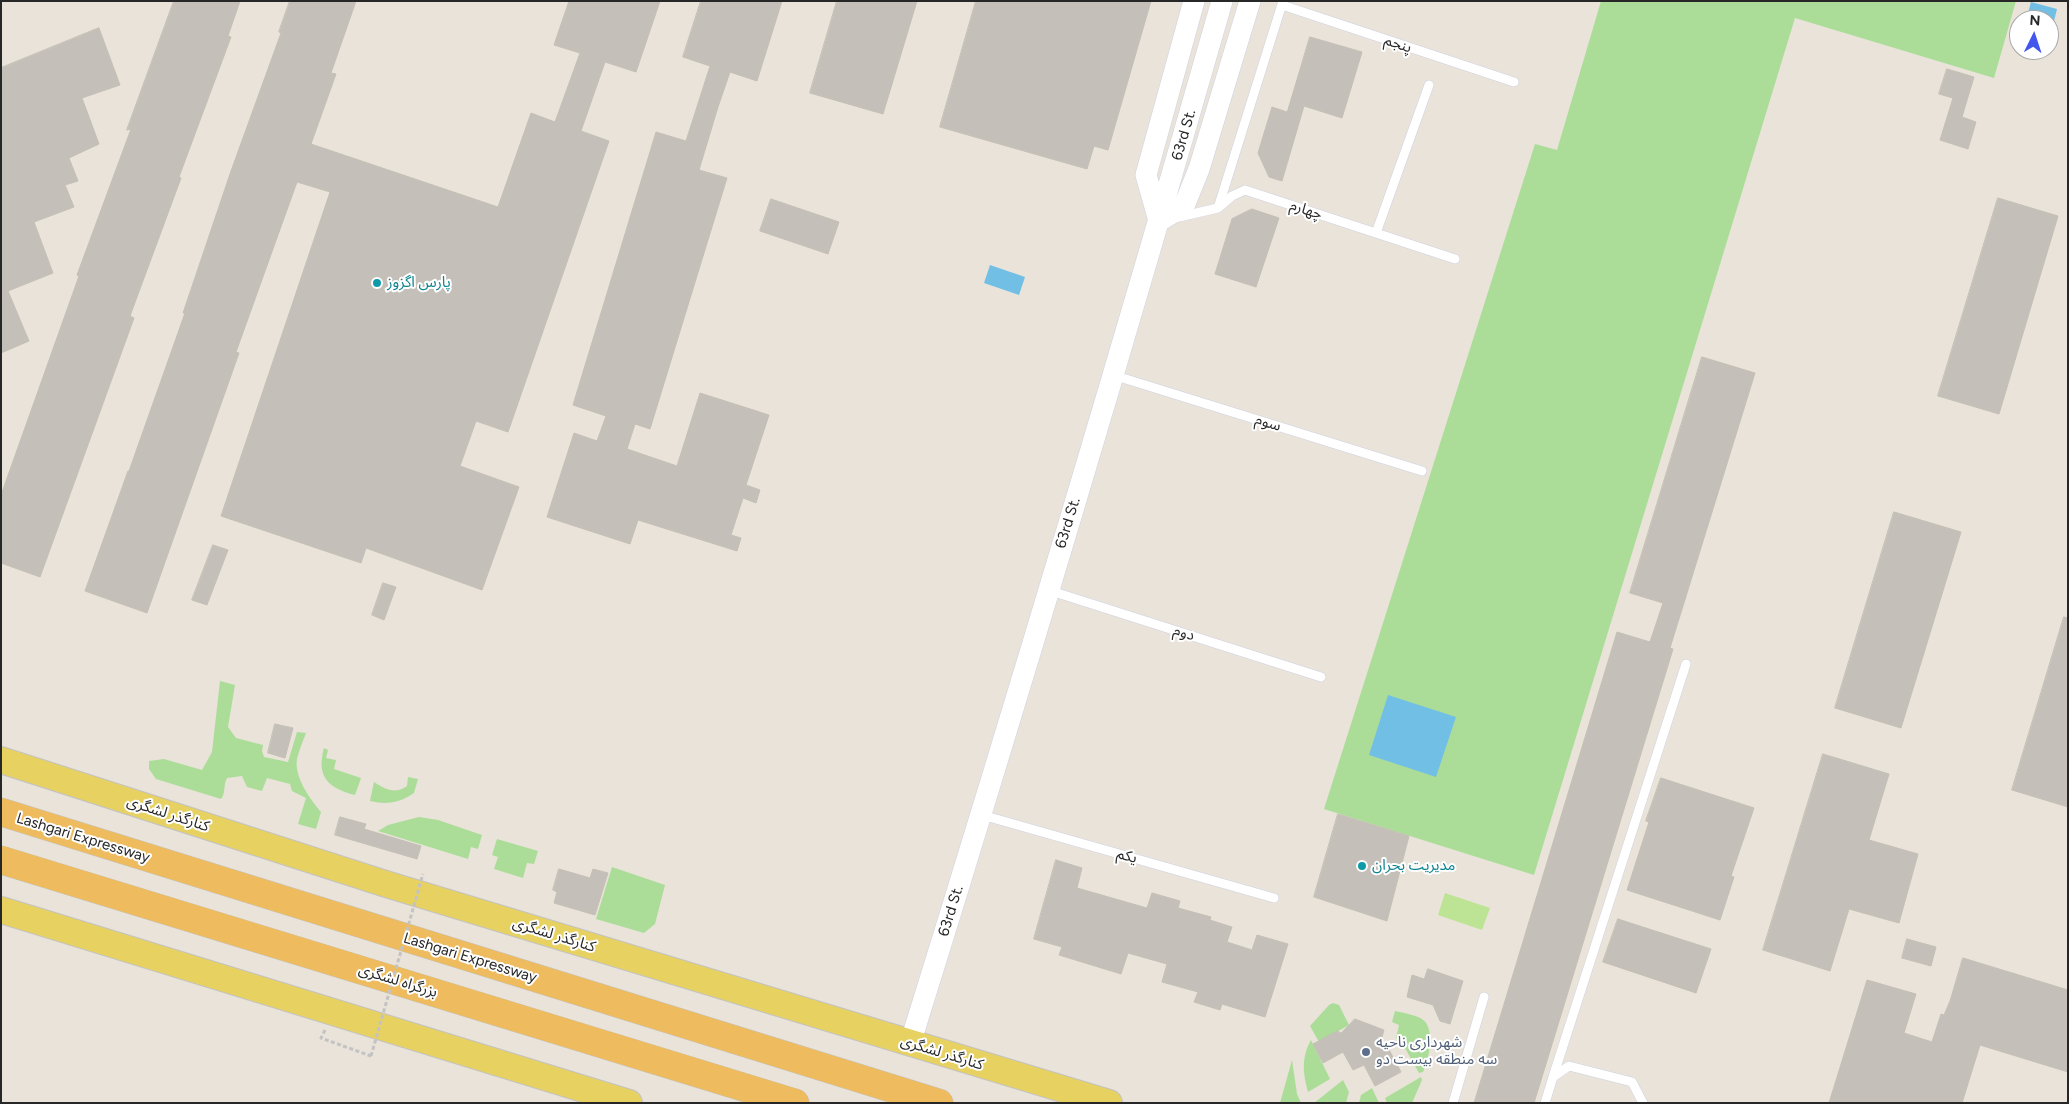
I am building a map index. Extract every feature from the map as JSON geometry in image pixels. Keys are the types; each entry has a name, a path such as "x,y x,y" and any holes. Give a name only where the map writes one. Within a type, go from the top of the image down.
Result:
{"highway":[{"name":"Lashgari Expressway","path":"1,812 939,1103"},
{"name":"بزرگراه لشگری","path":"1,860 795,1103"}],"main road":[{"name":"کنارگذر لشگری","path":"1,760 386,884 1109,1103"},
{"path":"1,910 629,1103"}],"street":[{"path":"1194,1 1146,175 1159,221 1184,206 1199,169 1250,1"},
{"name":"63rd St.","path":"910,1044 1113,375 1222,1"}],"lane":[{"name":"پنجم","path":"1282,3 1514,82"},
{"path":"1218,208 1282,3"},
{"path":"1376,233 1429,85"},
{"name":"چهارم","path":"1159,221 1218,208 1232,196 1245,190 1455,259"},
{"name":"سوم","path":"1113,375 1422,470"},
{"name":"دوم","path":"1048,590 1321,677"},
{"path":"1545,1103 1686,664"},
{"name":"یکم","path":"981,815 1274,898"},
{"path":"1453,1103 1484,997"},
{"path":"1553,1077 1569,1066 1632,1082 1643,1103"}],"path":[{"path":"321,1038 371,1056 423,874"}],"green space":[{"path":"1601,1 2016,1 2013,10 2009,10 2009,26 1994,78 1795,18 1534,875 1324,809 1535,144 1557,150"},
{"path":"220,681 235,685 228,727 236,738 263,745 264,757 288,762 297,732 306,733 297,759 297,766 300,780 321,812 316,829 298,824 306,798 292,791 290,784 267,778 262,791 247,787 242,776 227,778 221,799 156,779 149,769 149,761 164,759 202,770 212,752"},
{"path":"324,748 328,750 326,758 336,760 334,769 361,778 355,795 338,789 326,780 322,767"},
{"path":"408,777 418,779 414,793 393,802 370,801 374,782 394,791 407,786"},
{"path":"419,817 438,820 482,835 478,849 471,847 468,859 378,831 388,825"},
{"path":"497,839 538,851 534,864 527,863 523,878 494,869 498,857 492,855"},
{"path":"612,867 665,885 655,924 644,933 596,919"},
{"path":"1445,893 1490,908 1482,930 1438,915"},
{"path":"1333,1003 1339,1005 1349,1025 1319,1042 1310,1026"},
{"path":"1395,1011 1422,1019 1429,1029 1430,1044 1423,1072 1419,1073 1401,1041 1396,1038 1399,1025 1392,1022"},
{"path":"1311,1040 1330,1079 1308,1092 1304,1059"},
{"path":"1292,1060 1297,1094 1301,1103 1280,1103"},
{"path":"1421,1077 1422,1080 1412,1103 1387,1103 1385,1098"},
{"path":"1343,1080 1349,1092 1346,1103 1314,1103"},
{"path":"1372,1088 1379,1103 1359,1103 1361,1095"}],"water":[{"path":"2031,2 2057,9 2057,10 2029,10"},
{"path":"990,265 1025,277 1019,295 984,283"},
{"path":"1388,695 1456,717 1436,777 1369,755"}],"building":[{"path":"174,1 240,1 228,36 231,37 130,316 134,318 40,577 1,563 1,495 79,276 77,275 131,129 127,130"},
{"path":"290,1 356,1 331,73 336,74 311,144 498,207 531,113 555,122 580,53 554,45 569,1 660,1 636,72 605,62 581,131 609,141 508,432 476,421 460,466 519,487 482,590 366,548 361,563 221,516 330,192 297,182 236,352 239,353 147,613 85,591 185,313 183,313 231,171 281,33 279,32"},
{"path":"701,1 782,1 757,81 730,72 699,170 727,178 650,429 635,424 627,449 677,466 700,393 769,415 746,485 760,490 756,503 743,498 731,535 741,538 737,551 638,520 630,544 547,517 574,433 597,441 606,416 573,405 656,132 686,141 710,66 683,57"},
{"path":"837,1 917,1 883,114 810,93"},
{"path":"976,1 1151,1 1108,150 1094,146 1087,169 940,127"},
{"path":"99,28 120,85 82,98 99,144 69,158 78,181 65,185 74,207 34,222 53,273 8,291 29,341 1,353 1,68"},
{"path":"1310,37 1362,52 1342,118 1304,106 1282,181 1269,177 1258,153 1272,107 1287,112"},
{"path":"1947,69 1974,77 1962,117 1976,122 1968,149 1940,140 1953,98 1939,94"},
{"path":"1998,198 2058,216 1999,414 1938,396"},
{"path":"771,199 839,222 828,254 760,231"},
{"path":"1252,209 1279,218 1256,287 1215,274 1232,219"},
{"path":"1702,357 1755,373 1670,648 1673,649 1534,1103 1474,1103 1617,632 1650,642 1663,603 1630,593"},
{"path":"1894,512 1961,532 1901,728 1835,708"},
{"path":"213,545 228,550 207,605 192,600"},
{"path":"383,583 396,587 384,620 372,615"},
{"path":"2064,617 2068,618 2068,807 2012,790"},
{"path":"275,724 293,728 285,758 268,753"},
{"path":"1823,754 1889,774 1869,840 1918,854 1899,923 1849,909 1830,971 1763,950"},
{"path":"1661,778 1754,808 1731,876 1734,877 1720,920 1627,890 1649,822 1646,821"},
{"name":"مدیریت بحران","path":"1338,814 1409,836 1387,921 1314,897"},
{"path":"340,817 366,824 364,829 421,846 417,859 335,835"},
{"path":"1056,860 1082,868 1077,888 1147,908 1152,893 1180,901 1178,908 1211,917 1210,920 1232,927 1227,942 1252,950 1257,935 1288,944 1265,1017 1222,1004 1220,1010 1194,1002 1198,992 1162,982 1167,964 1128,953 1121,974 1059,955 1062,947 1034,939"},
{"path":"559,869 590,878 593,869 608,873 595,915 554,903 557,892 553,890"},
{"path":"1618,919 1711,949 1696,993 1603,962"},
{"path":"1907,939 1936,947 1931,966 1902,958"},
{"path":"1963,958 2068,990 2068,1072 1980,1045 1962,1103 1829,1103 1867,980 1916,994 1904,1033 1932,1042 1941,1014 1944,1015 1950,1001"},
{"path":"1428,969 1463,981 1450,1024 1440,1021 1433,1005 1407,997 1412,975 1424,979"},
{"path":"1355,1019 1384,1030 1380,1044 1387,1046 1401,1072 1375,1086 1364,1065 1353,1070 1343,1052 1323,1063 1313,1044 1337,1031 1341,1033"}],"place":[{"name":"پارس اگزوز","path":"377,283"},
{"name":"مدیریت بحران","path":"1362,866"},
{"name":"شهرداری ناحیه سه منطقه بیست دو","path":"1366,1052"}]}
